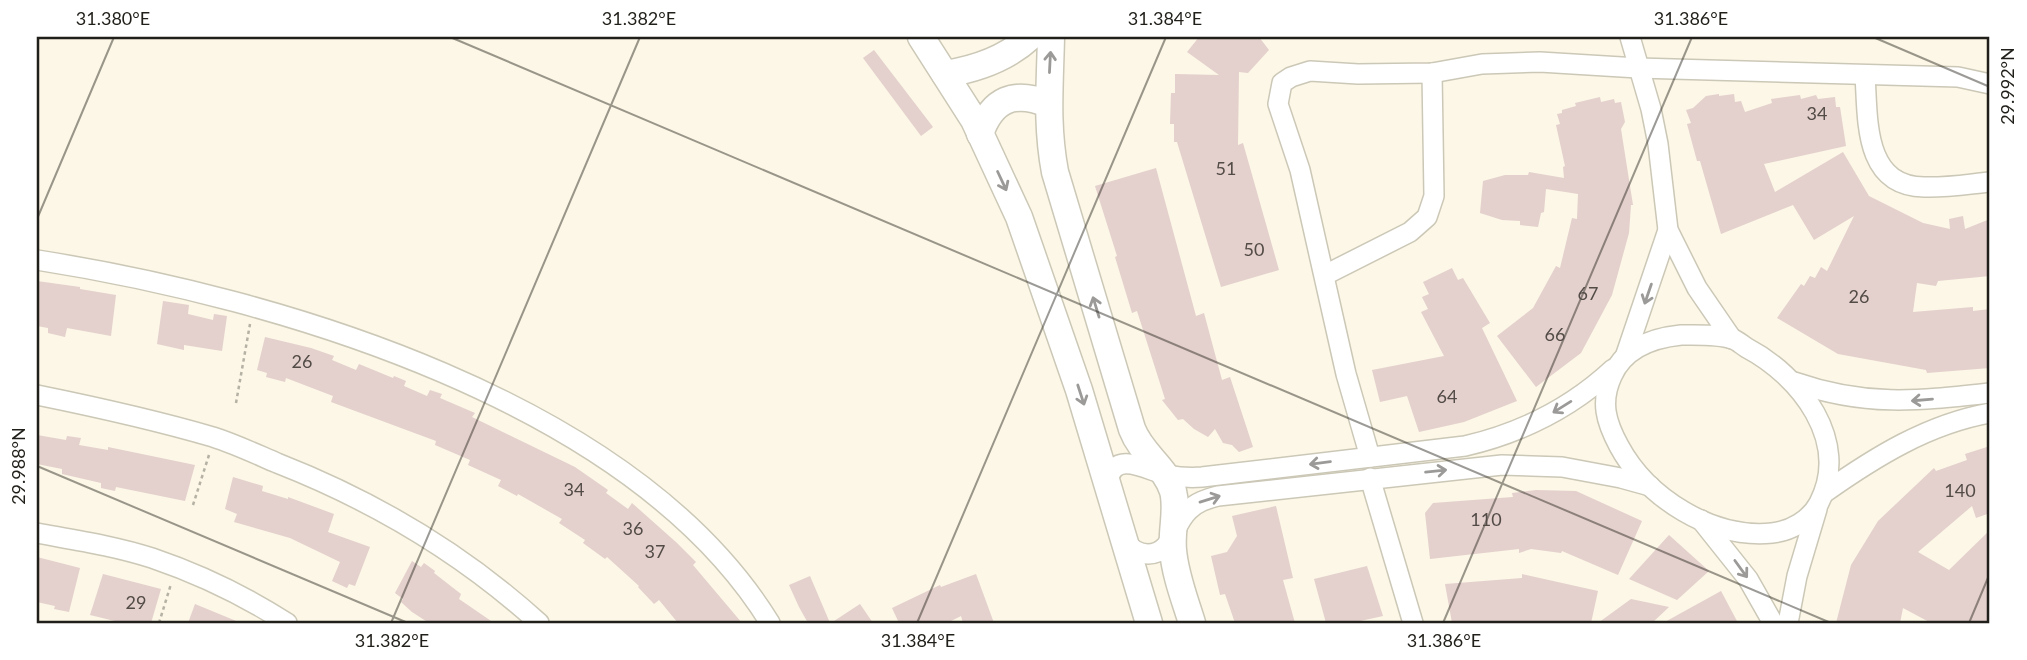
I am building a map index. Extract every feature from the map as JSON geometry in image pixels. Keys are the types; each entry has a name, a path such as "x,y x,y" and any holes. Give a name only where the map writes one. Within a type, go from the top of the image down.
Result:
{"street":[{"path":"921,37 980,134 1018,217 1108,480 1149,623"},
{"path":"945,74 987,64 1006,55 1030,37"},
{"path":"1051,37 1049,140 1055,172 1132,429 1142,450 1165,475 1174,497 1173,556 1192,623"},
{"path":"1630,37 1658,144 1668,230 1697,288 1732,339"},
{"path":"1370,457 1346,374 1296,157 1278,104 1282,83 1291,77 1310,71 1358,74 1432,73 1497,63 1540,62 1638,68 1958,77 1990,84"},
{"path":"1325,275 1410,232 1419,225 1432,207 1432,73"},
{"path":"1865,75 1872,149 1877,160 1892,177 1914,186 1925,187 1990,182"},
{"path":"980,134 986,117 998,104 1014,97 1032,97 1048,104"},
{"path":"1668,230 1621,361 1606,390 1605,416 1623,454 1650,486 1682,510 1700,519 1739,531 1771,533 1793,528 1811,515 1821,500 1855,471 1902,443 1950,423 1990,414"},
{"path":"37,260 163,283 253,307 405,358 503,402 596,453 636,479 672,509 706,543 737,578 770,623"},
{"path":"1108,480 1112,469 1123,463 1165,475 1202,477 1444,450 1506,435 1560,409 1590,389 1643,344 1664,337 1697,335 1732,339 1775,364 1794,382 1809,402 1823,432 1830,466 1797,576 1788,623"},
{"path":"1794,382 1850,397 1892,401 1990,393"},
{"path":"37,395 107,409 215,438 307,474 386,512 460,559 539,623"},
{"path":"1124,540 1135,551 1150,554 1164,548 1189,509 1208,498 1472,467 1532,464 1592,471 1650,486"},
{"path":"1370,478 1413,623"},
{"path":"1700,519 1748,579 1773,623"},
{"path":"37,533 125,551 177,567 237,595 287,623"}],"path":[{"path":"236,403 253,307"},
{"path":"193,505 215,438"},
{"path":"159,623 177,567"}],"building":[{"path":"1199,37 1259,37 1269,50 1248,73 1239,72 1238,145 1243,143 1279,270 1221,287 1177,142 1174,142 1174,124 1170,124 1175,74 1219,75 1187,52"},
{"path":"874,50 933,127 921,136 863,58"},
{"path":"1734,94 1735,102 1741,101 1745,112 1772,103 1771,99 1800,95 1801,99 1816,95 1818,99 1835,97 1836,107 1840,107 1846,146 1764,164 1775,192 1843,152 1869,196 1923,223 1950,229 1949,219 1963,216 1965,229 1990,219 1990,276 1938,281 1936,286 1917,283 1913,312 1973,307 1973,311 1990,309 1990,368 1927,373 1926,370 1838,354 1777,318 1801,284 1804,286 1810,276 1815,278 1821,267 1827,271 1854,216 1814,240 1793,205 1721,234 1700,161 1697,161 1687,124 1691,123 1686,110 1693,108 1706,96"},
{"path":"1600,97 1601,102 1614,99 1615,103 1621,102 1625,122 1621,129 1633,205 1629,233 1612,295 1581,353 1536,387 1497,336 1533,308 1556,266 1560,268 1572,218 1577,219 1578,194 1546,189 1544,212 1541,213 1538,227 1520,225 1520,221 1502,220 1480,213 1483,181 1505,175 1528,175 1529,172 1564,178 1565,166 1556,125 1560,124 1557,114 1576,106 1575,103"},
{"path":"1156,168 1196,316 1204,313 1222,380 1230,377 1253,447 1239,452 1232,445 1223,443 1215,429 1208,437 1183,419 1178,420 1162,400 1165,399 1137,311 1132,313 1115,257 1117,256 1095,186"},
{"path":"1452,268 1458,280 1463,278 1490,323 1482,328 1517,401 1464,422 1419,432 1407,396 1380,402 1372,370 1444,356 1421,312 1428,309 1422,297 1429,294 1423,282"},
{"path":"37,281 116,295 111,336 67,328 65,337 48,333 48,328 37,326"},
{"path":"163,301 189,305 188,314 213,320 214,314 227,316 222,351 184,345 184,350 157,344"},
{"path":"265,337 334,356 332,360 356,370 359,364 393,378 394,376 406,381 404,386 427,396 430,390 442,394 440,398 475,413 472,417 575,467 608,490 606,493 628,509 632,503 677,543 696,562 693,565 742,623 678,623 659,600 654,604 639,586 607,557 605,559 583,543 585,540 559,523 562,519 498,486 501,480 468,465 470,460 435,445 436,441 331,402 333,396 286,378 285,382 266,377 267,373 257,370"},
{"path":"37,435 66,440 67,436 81,438 79,445 108,450 108,447 195,465 185,501 116,487 115,491 101,488 101,483 62,474 62,469 37,464"},
{"path":"1990,446 1990,513 1976,518 1972,506 1918,552 1949,570 1990,530 1990,623 1931,623 1903,608 1900,623 1836,623 1851,565 1878,521 1934,468 1936,471 1967,460 1965,454"},
{"path":"233,477 263,486 262,491 288,497 334,514 328,532 370,547 355,586 349,584 347,588 332,581 340,562 290,538 234,522 237,514 225,509"},
{"path":"1536,490 1576,491 1642,521 1618,575 1562,551 1531,549 1519,553 1519,549 1430,559 1425,513 1433,503 1513,497 1512,493"},
{"path":"1276,506 1293,578 1283,580 1295,623 1235,623 1225,594 1220,595 1211,556 1227,552 1237,536 1232,516"},
{"path":"1669,535 1709,571 1677,600 1629,579"},
{"path":"37,557 80,568 69,612 37,602"},
{"path":"412,561 421,567 424,563 435,571 434,573 461,594 459,599 494,623 429,623 412,612 395,593"},
{"path":"1367,566 1383,616 1351,623 1326,623 1314,579"},
{"path":"103,574 161,589 151,623 123,623 90,615"},
{"path":"976,574 994,623 963,623 961,616 947,623 899,623 892,608 940,585 941,587"},
{"path":"1522,574 1598,591 1591,623 1452,623 1445,584 1522,578"},
{"path":"810,576 830,623 808,623 789,585"},
{"path":"1721,591 1738,623 1663,623"},
{"path":"1631,599 1669,607 1652,623 1598,623"},
{"path":"195,604 241,623 188,623"},
{"path":"860,604 873,623 831,623"}]}
